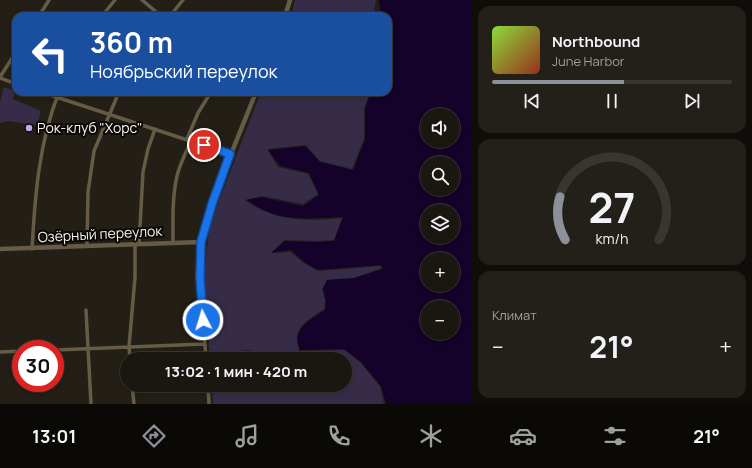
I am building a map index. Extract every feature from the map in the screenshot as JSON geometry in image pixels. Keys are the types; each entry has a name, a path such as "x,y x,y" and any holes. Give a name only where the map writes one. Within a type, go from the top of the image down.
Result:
{"street":[{"path":"42,12 49,0"},
{"path":"105,12 115,0"},
{"path":"142,0 156,12"},
{"path":"173,12 183,0"},
{"path":"286,12 290,0"},
{"path":"12,58 0,78 12,82"},
{"path":"54,96 230,154"},
{"path":"87,246 90,172 94,151 117,96"},
{"path":"173,242 172,212 174,187 198,113 209,96"},
{"path":"205,352 200,278 201,242 212,204 253,96"},
{"path":"32,248 35,206 43,142 57,97"},
{"path":"129,352 143,172 148,149 155,129"},
{"name":"Озёрный переулок","path":"0,249 201,242"},
{"path":"86,310 91,404"},
{"path":"64,349 204,344"},
{"path":"0,352 12,351"},
{"path":"133,392 134,404"},
{"path":"209,392 210,404"}],"shaded area":[{"path":"295,0 376,0 374,12 292,12"},
{"path":"379,0 472,0 472,404 386,404 381,386 361,362 352,355 352,352 348,352 344,349 300,350 298,336 300,330 308,321 325,310 326,300 323,289 327,280 354,278 383,269 381,265 317,270 304,262 291,250 271,253 285,241 334,241 343,217 293,218 273,214 246,200 261,197 303,206 319,195 309,173 280,166 268,150 305,146 320,162 353,170 365,139 365,109 370,96 392,96 392,12 380,12"},
{"path":"4,87 12,90 13,99 41,111 37,125 8,121 0,123 0,102"},
{"path":"259,96 369,96 364,109 364,139 352,169 320,161 306,145 267,149 278,167 308,174 318,194 303,204 262,196 245,200 268,213 292,219 316,220 342,218 334,240 284,240 271,253 290,252 304,263 318,271 380,266 382,268 354,278 327,280 322,289 325,300 324,309 306,321 299,331 297,343 300,351 344,350 347,352 209,352 204,284 209,230"},
{"path":"352,356 360,362 380,387 384,404 213,404 212,392 352,392"}],"waterway":[{"path":"229,352 254,352"}],"place":[{"name":"Рок-клуб \"Хорс\"","path":"29,128"}],"route":[{"path":"203,320 200,278 201,242 212,204 230,154 204,145"}]}
